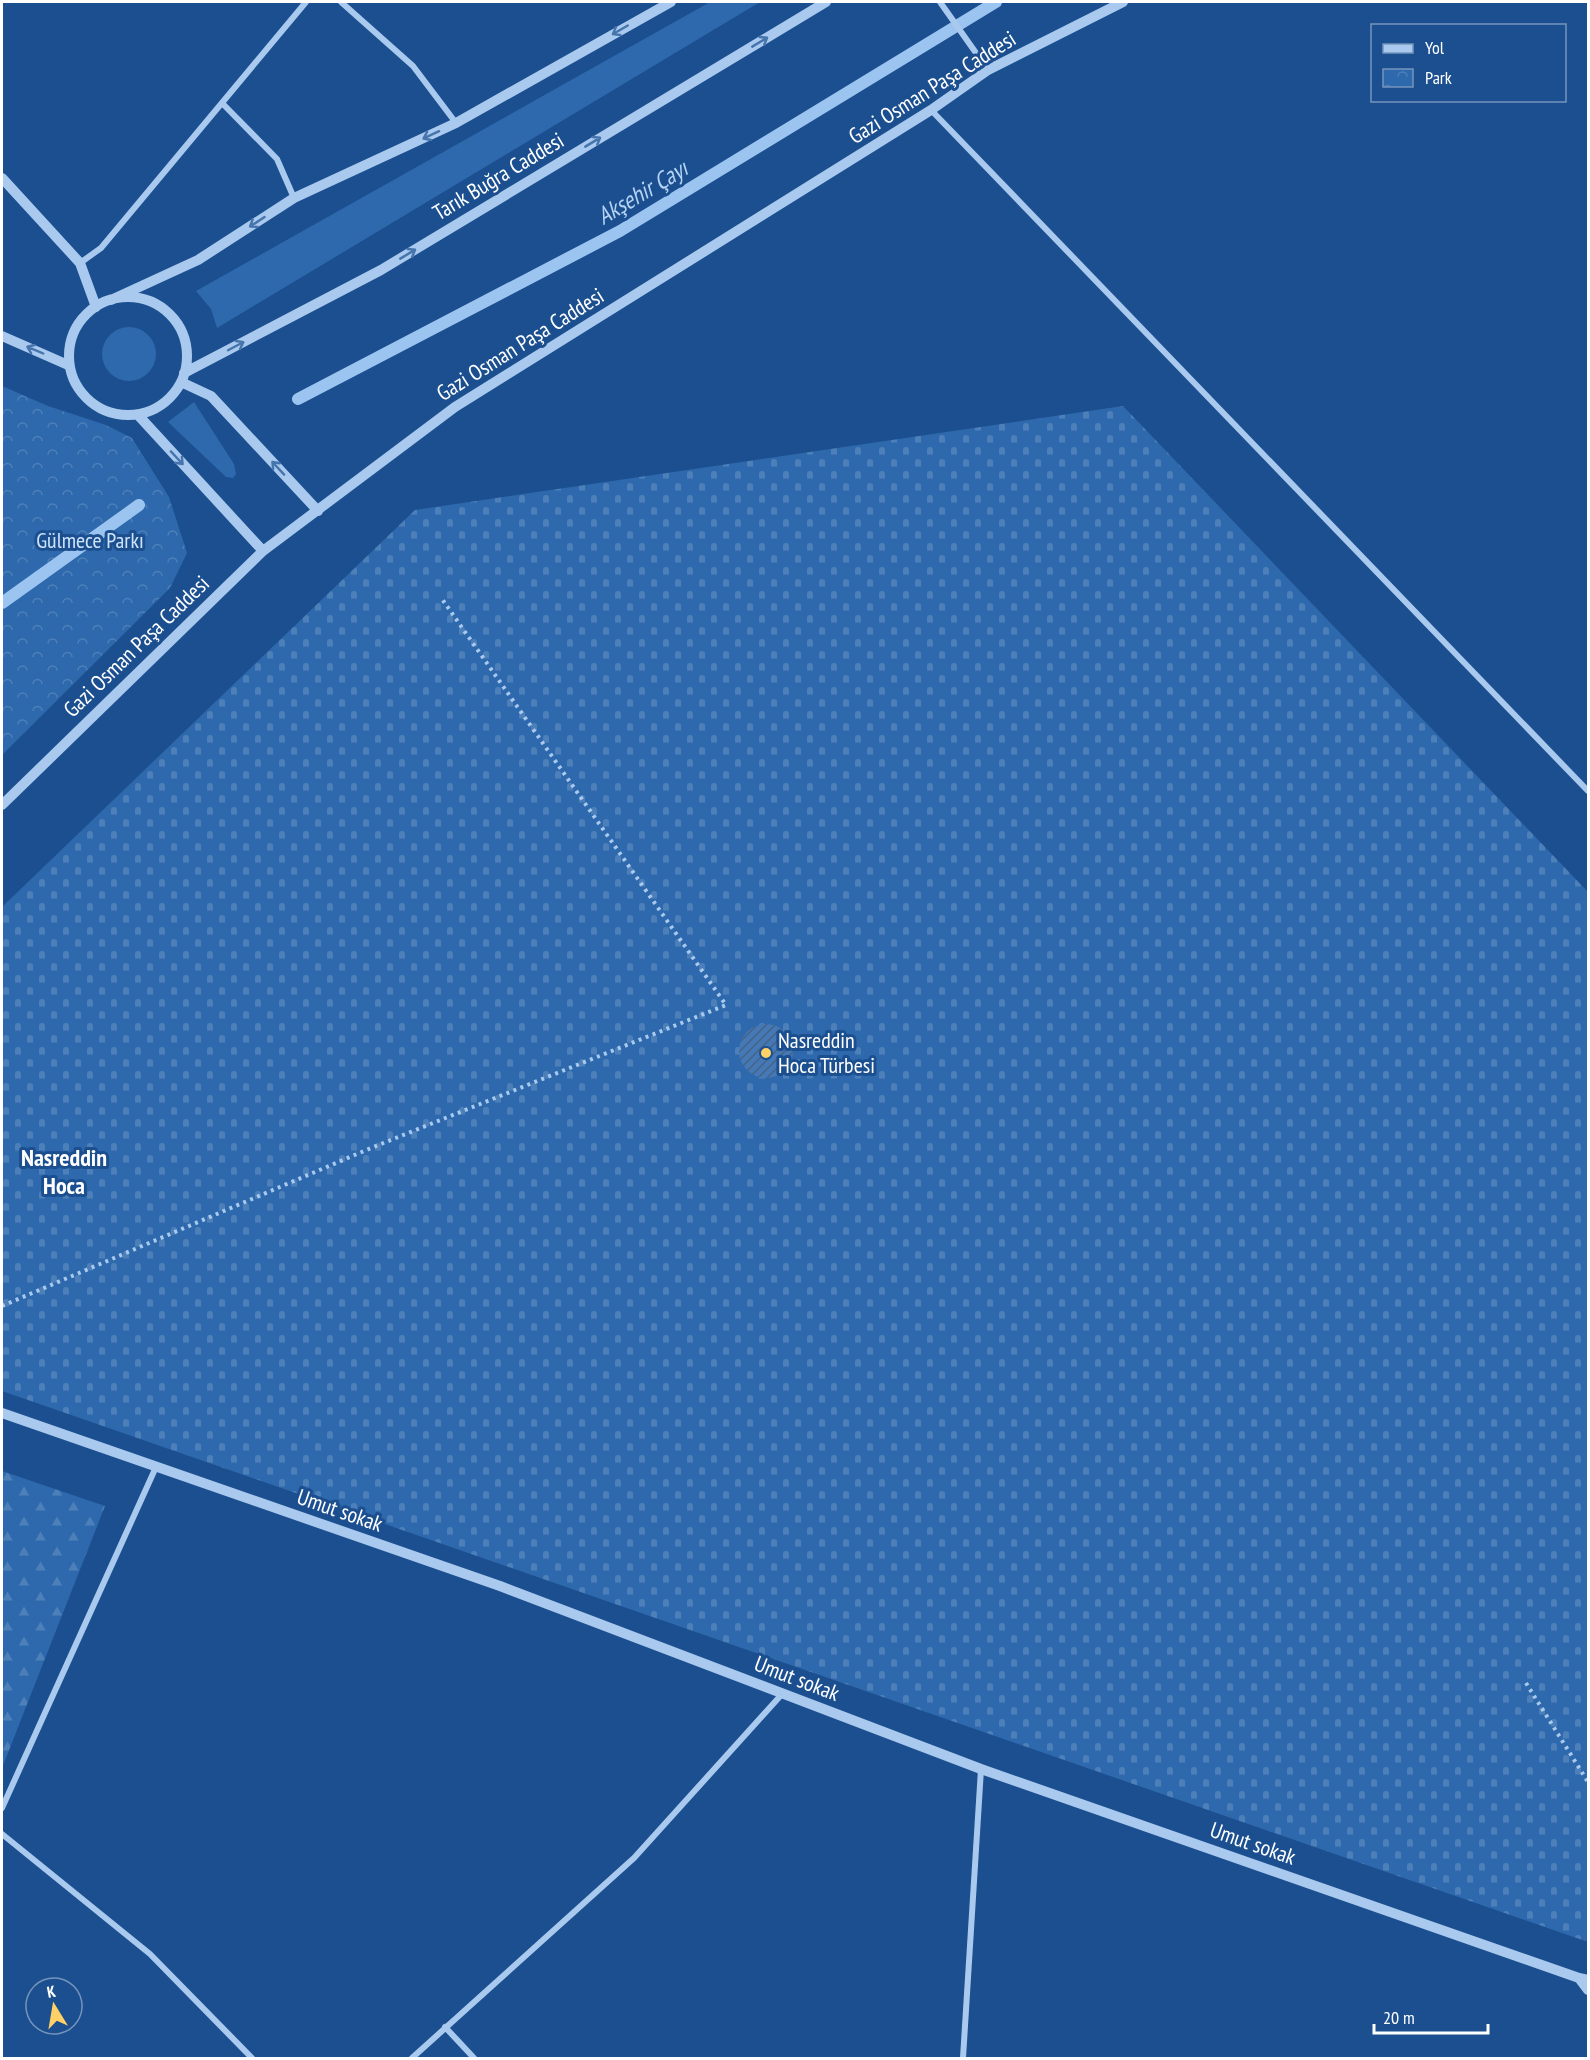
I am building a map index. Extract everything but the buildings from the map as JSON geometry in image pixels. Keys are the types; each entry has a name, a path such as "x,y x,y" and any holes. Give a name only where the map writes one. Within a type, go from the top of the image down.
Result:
{"street":[{"path":"81,263 101,248 306,2"},
{"path":"341,2 413,66 456,123"},
{"path":"111,300 142,299 169,315 179,327 185,342 182,378 163,404 138,414 119,415 101,410 86,398 75,383 68,364 69,348 74,332 83,317 96,307 111,300 198,260 294,198 456,123 671,2"},
{"name":"Tarık Buğra Caddesi","path":"182,378 381,270 826,2"},
{"path":"940,2 988,70"},
{"name":"Gazi Osman Paşa Caddesi","path":"2,805 263,551 455,406 931,111 988,70 1123,2"},
{"path":"222,103 277,159 294,198"},
{"path":"931,111 1588,791"},
{"path":"2,178 81,263 96,307"},
{"path":"2,336 68,364"},
{"path":"182,378 211,396 318,511"},
{"path":"138,414 263,551"},
{"name":"Umut sokak","path":"2,1413 500,1586 981,1769 1584,1979"},
{"path":"2,1808 156,1467"},
{"path":"412,2058 634,1858 783,1694"},
{"path":"963,2058 981,1769"},
{"path":"2,1834 150,1954 252,2058"},
{"path":"1584,1979 1588,1990"},
{"path":"445,2027 474,2058"}],"path":[{"path":"2,1306 371,1149 726,1005 442,599"},
{"path":"1527,1683 1588,1782"}],"green space":[{"path":"710,2 760,2 217,328 211,309 196,291"},
{"path":"124,327 134,327 144,331 152,339 156,354 152,369 144,377 134,381 124,381 114,377 106,369 102,359 102,349 106,339 114,331"},
{"name":"Gülmece Parkı","path":"2,386 48,406 106,425 132,438 169,497 187,553 170,588 2,755"},
{"path":"194,402 234,464 236,474 233,478 226,477 168,422"},
{"path":"1123,406 1588,892 1588,1942 2,1391 2,907 415,510"},
{"path":"2,1471 105,1506 2,1768"}],"waterway":[{"name":"Akşehir Çayı","path":"298,399 620,231 996,2"},
{"name":"Akşehir Çayı","path":"2,603 139,505"}],"place":[{"name":"Nasreddin Hoca Türbesi","path":"766,1053"}],"district":[{"name":"Nasreddin Hoca","path":"64,1171"}]}
